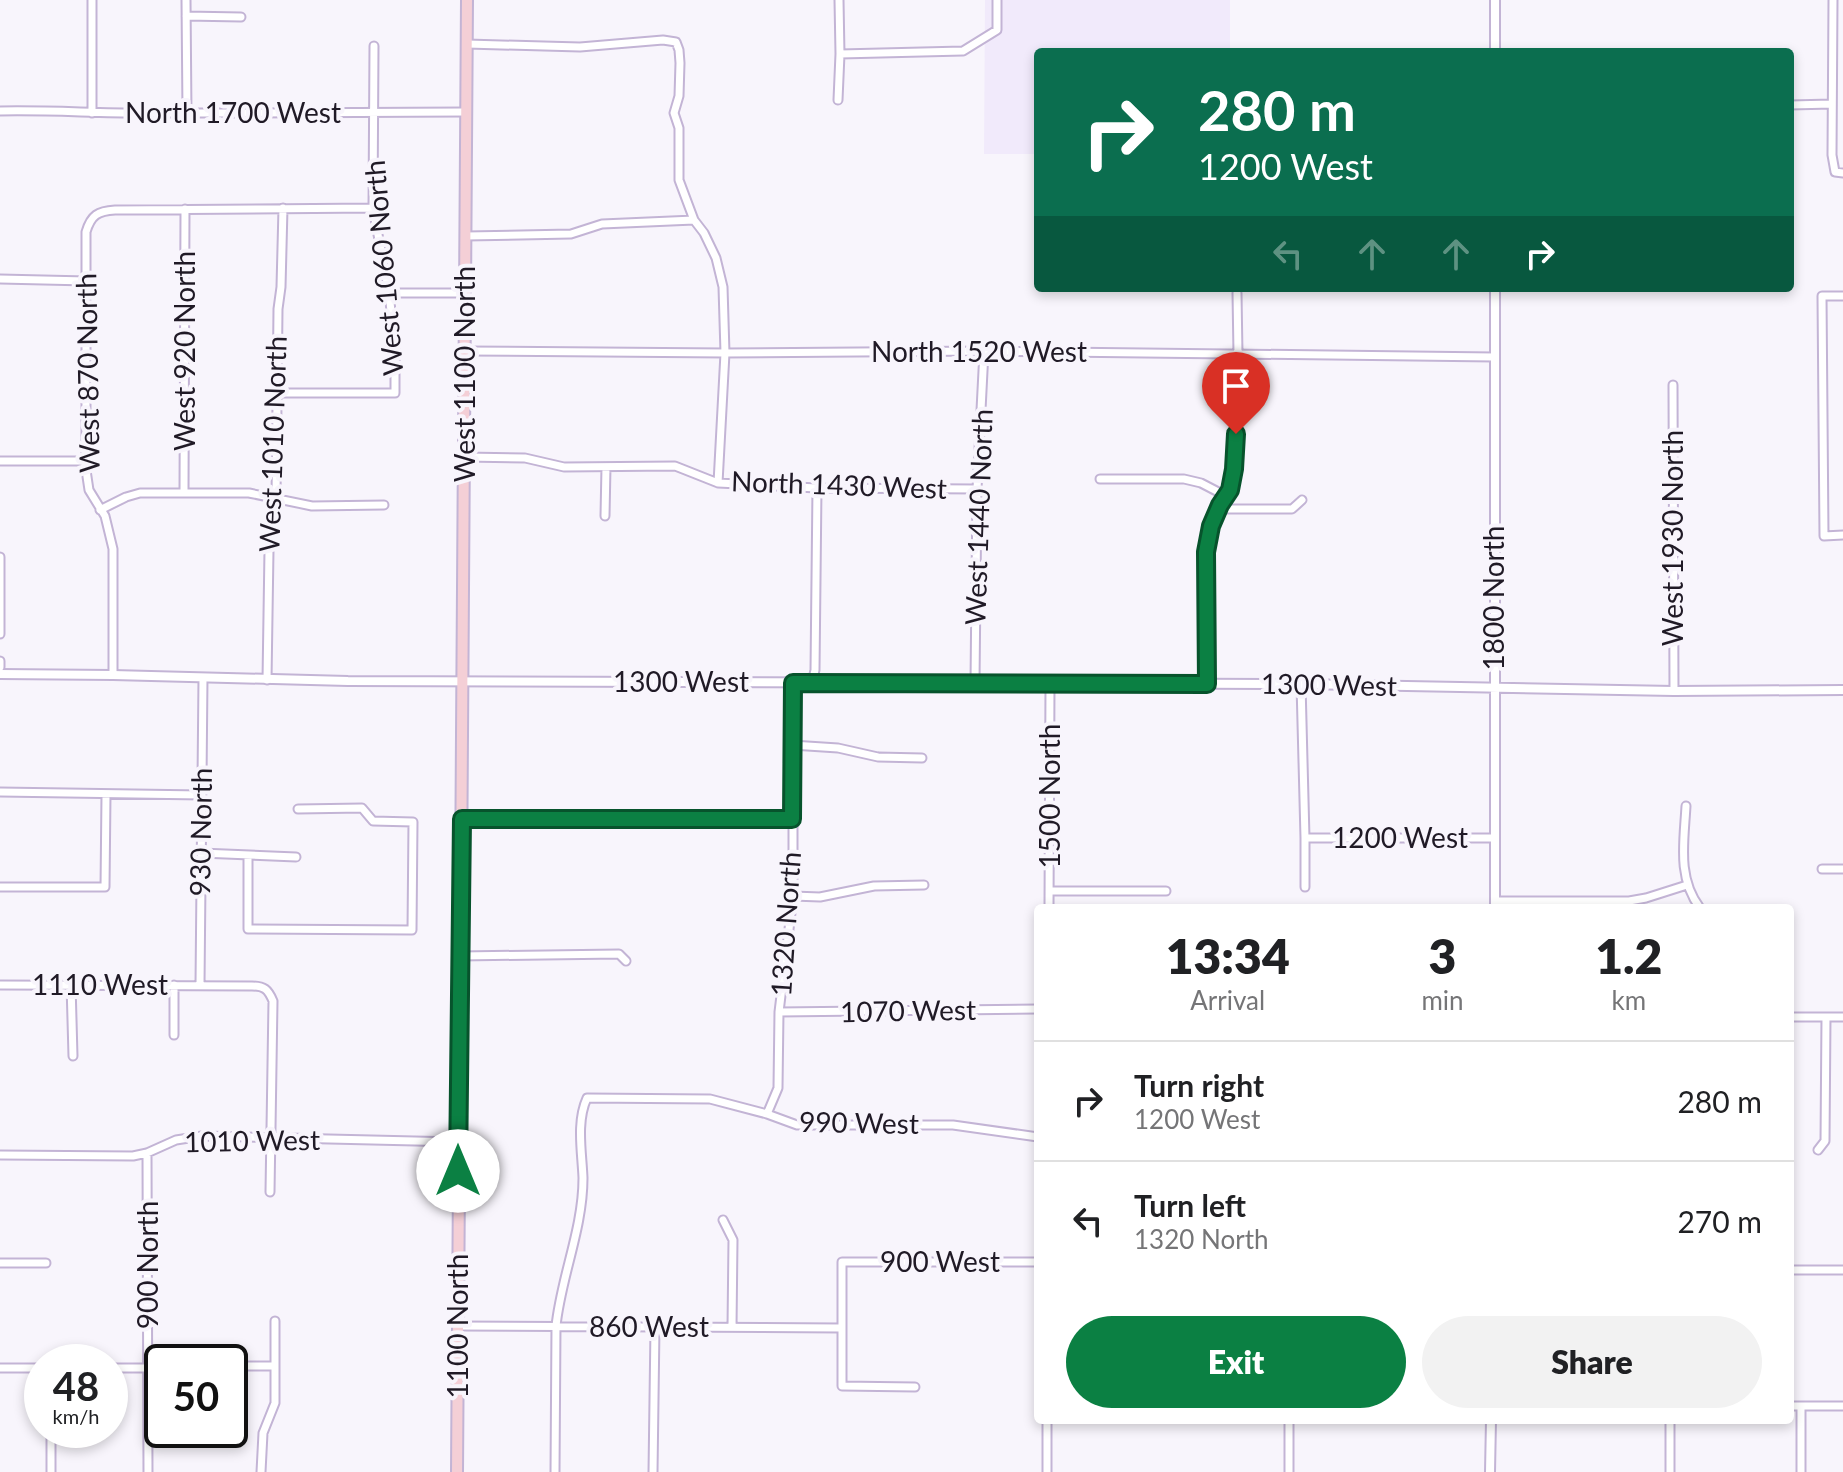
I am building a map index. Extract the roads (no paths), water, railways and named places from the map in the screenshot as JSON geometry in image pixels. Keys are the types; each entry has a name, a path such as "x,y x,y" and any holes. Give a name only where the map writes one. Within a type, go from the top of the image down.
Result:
{"main road":[{"name":"West 1100 North","path":"462,748 467,0"},
{"name":"1100 North","path":"457,1472 462,748"}],"street":[{"path":"92,0 92,113"},
{"path":"186,0 187,113"},
{"path":"838,100 839,0"},
{"path":"840,54 963,51 997,30 997,0"},
{"path":"1495,0 1495,48"},
{"path":"1833,0 1832,155 1839,172"},
{"path":"186,16 241,17"},
{"path":"467,44 580,47 663,40 676,42 680,63 679,96 674,113 679,128 679,180 694,220 716,258 723,287 725,353 718,483"},
{"name":"West 1060 North","path":"277,393 395,393 395,348 389,293 373,208 374,46"},
{"path":"1833,63 1843,63"},
{"path":"1794,105 1832,104"},
{"name":"North 1700 West","path":"0,111 466,112"},
{"name":"West 1010 North","path":"267,680 269,550 276,498 278,309 283,208"},
{"path":"185,209 373,208"},
{"name":"West 870 North","path":"113,675 113,549 105,516 89,490 86,461 86,232 89,222 103,210 185,209"},
{"name":"West 920 North","path":"184,493 185,209"},
{"path":"466,236 571,234 602,224 694,220"},
{"path":"0,279 87,281"},
{"name":"1800 North","path":"1495,292 1495,904"},
{"path":"389,293 465,293"},
{"path":"1207,684 1206,552 1211,526 1230,490 1234,469 1237,293"},
{"path":"1843,296 1822,296 1824,536 1843,535"},
{"name":"North 1520 West","path":"464,351 984,351 1494,357"},
{"name":"West 1440 North","path":"975,683 977,489 984,351"},
{"name":"West 1930 North","path":"1673,385 1674,691"},
{"name":"North 1430 West","path":"464,457 525,458 564,467 675,466 718,483 817,488 977,489"},
{"path":"0,461 86,461"},
{"path":"605,516 606,467"},
{"path":"1100,479 1184,479 1201,483 1226,496"},
{"path":"812,683 815,670 817,488"},
{"path":"100,510 140,493 249,493 312,506 384,505"},
{"path":"1218,509 1292,509 1302,500"},
{"path":"0,557 0,634"},
{"name":"1300 West","path":"0,674 267,680 1301,684 1674,691 1843,690"},
{"name":"930 North","path":"200,985 203,678"},
{"name":"1320 North","path":"767,1114 778,1088 779,1012 793,896 793,683"},
{"name":"1500 North","path":"1049,904 1050,684"},
{"path":"1301,684 1305,887"},
{"path":"792,745 838,748 878,757 922,758"},
{"path":"0,792 202,795"},
{"path":"0,887 105,887 106,795"},
{"path":"1686,806 1683,867 1687,885 1698,904"},
{"path":"248,855 248,929 412,930 413,822 373,821 362,808 298,809"},
{"path":"462,819 792,819"},
{"name":"1200 West","path":"1305,838 1495,838"},
{"path":"201,853 296,857"},
{"path":"1822,869 1843,869"},
{"path":"793,896 820,897 874,886 924,885"},
{"path":"1495,904 1629,901 1687,885"},
{"path":"1049,891 1166,891"},
{"path":"460,956 619,954 626,961"},
{"path":"71,984 73,1056"},
{"name":"1110 West","path":"0,985 229,985 261,986 269,991 273,1001 270,1192"},
{"path":"174,985 174,1035"},
{"name":"1070 West","path":"779,1012 1034,1009"},
{"path":"1794,1017 1843,1017"},
{"path":"1818,1150 1825,1141 1826,1017"},
{"name":"990 West","path":"556,1326 579,1218 583,1183 581,1111 587,1098 710,1099 797,1125 953,1125 1034,1136"},
{"name":"1010 West","path":"0,1155 133,1156 176,1140 202,1136 458,1142"},
{"name":"900 North","path":"147,1153 148,1344"},
{"path":"723,1220 733,1240 732,1327"},
{"name":"900 West","path":"841,1328 842,1262 1034,1262"},
{"path":"0,1263 46,1263"},
{"path":"1794,1270 1843,1270"},
{"path":"261,1472 263,1433 275,1403 275,1321"},
{"name":"860 West","path":"458,1326 841,1328"},
{"path":"555,1472 556,1326"},
{"path":"653,1472 655,1327"},
{"path":"841,1328 842,1386 915,1387"},
{"path":"248,1366 275,1366"},
{"path":"0,1368 24,1368"},
{"path":"1794,1406 1843,1406"},
{"path":"1801,1406 1801,1472"},
{"path":"1047,1424 1047,1472"},
{"path":"1289,1424 1289,1472"},
{"path":"1490,1472 1491,1424"},
{"path":"1670,1424 1670,1472"},
{"path":"51,1448 51,1472"},
{"name":"900 North","path":"148,1448 148,1472"}]}
